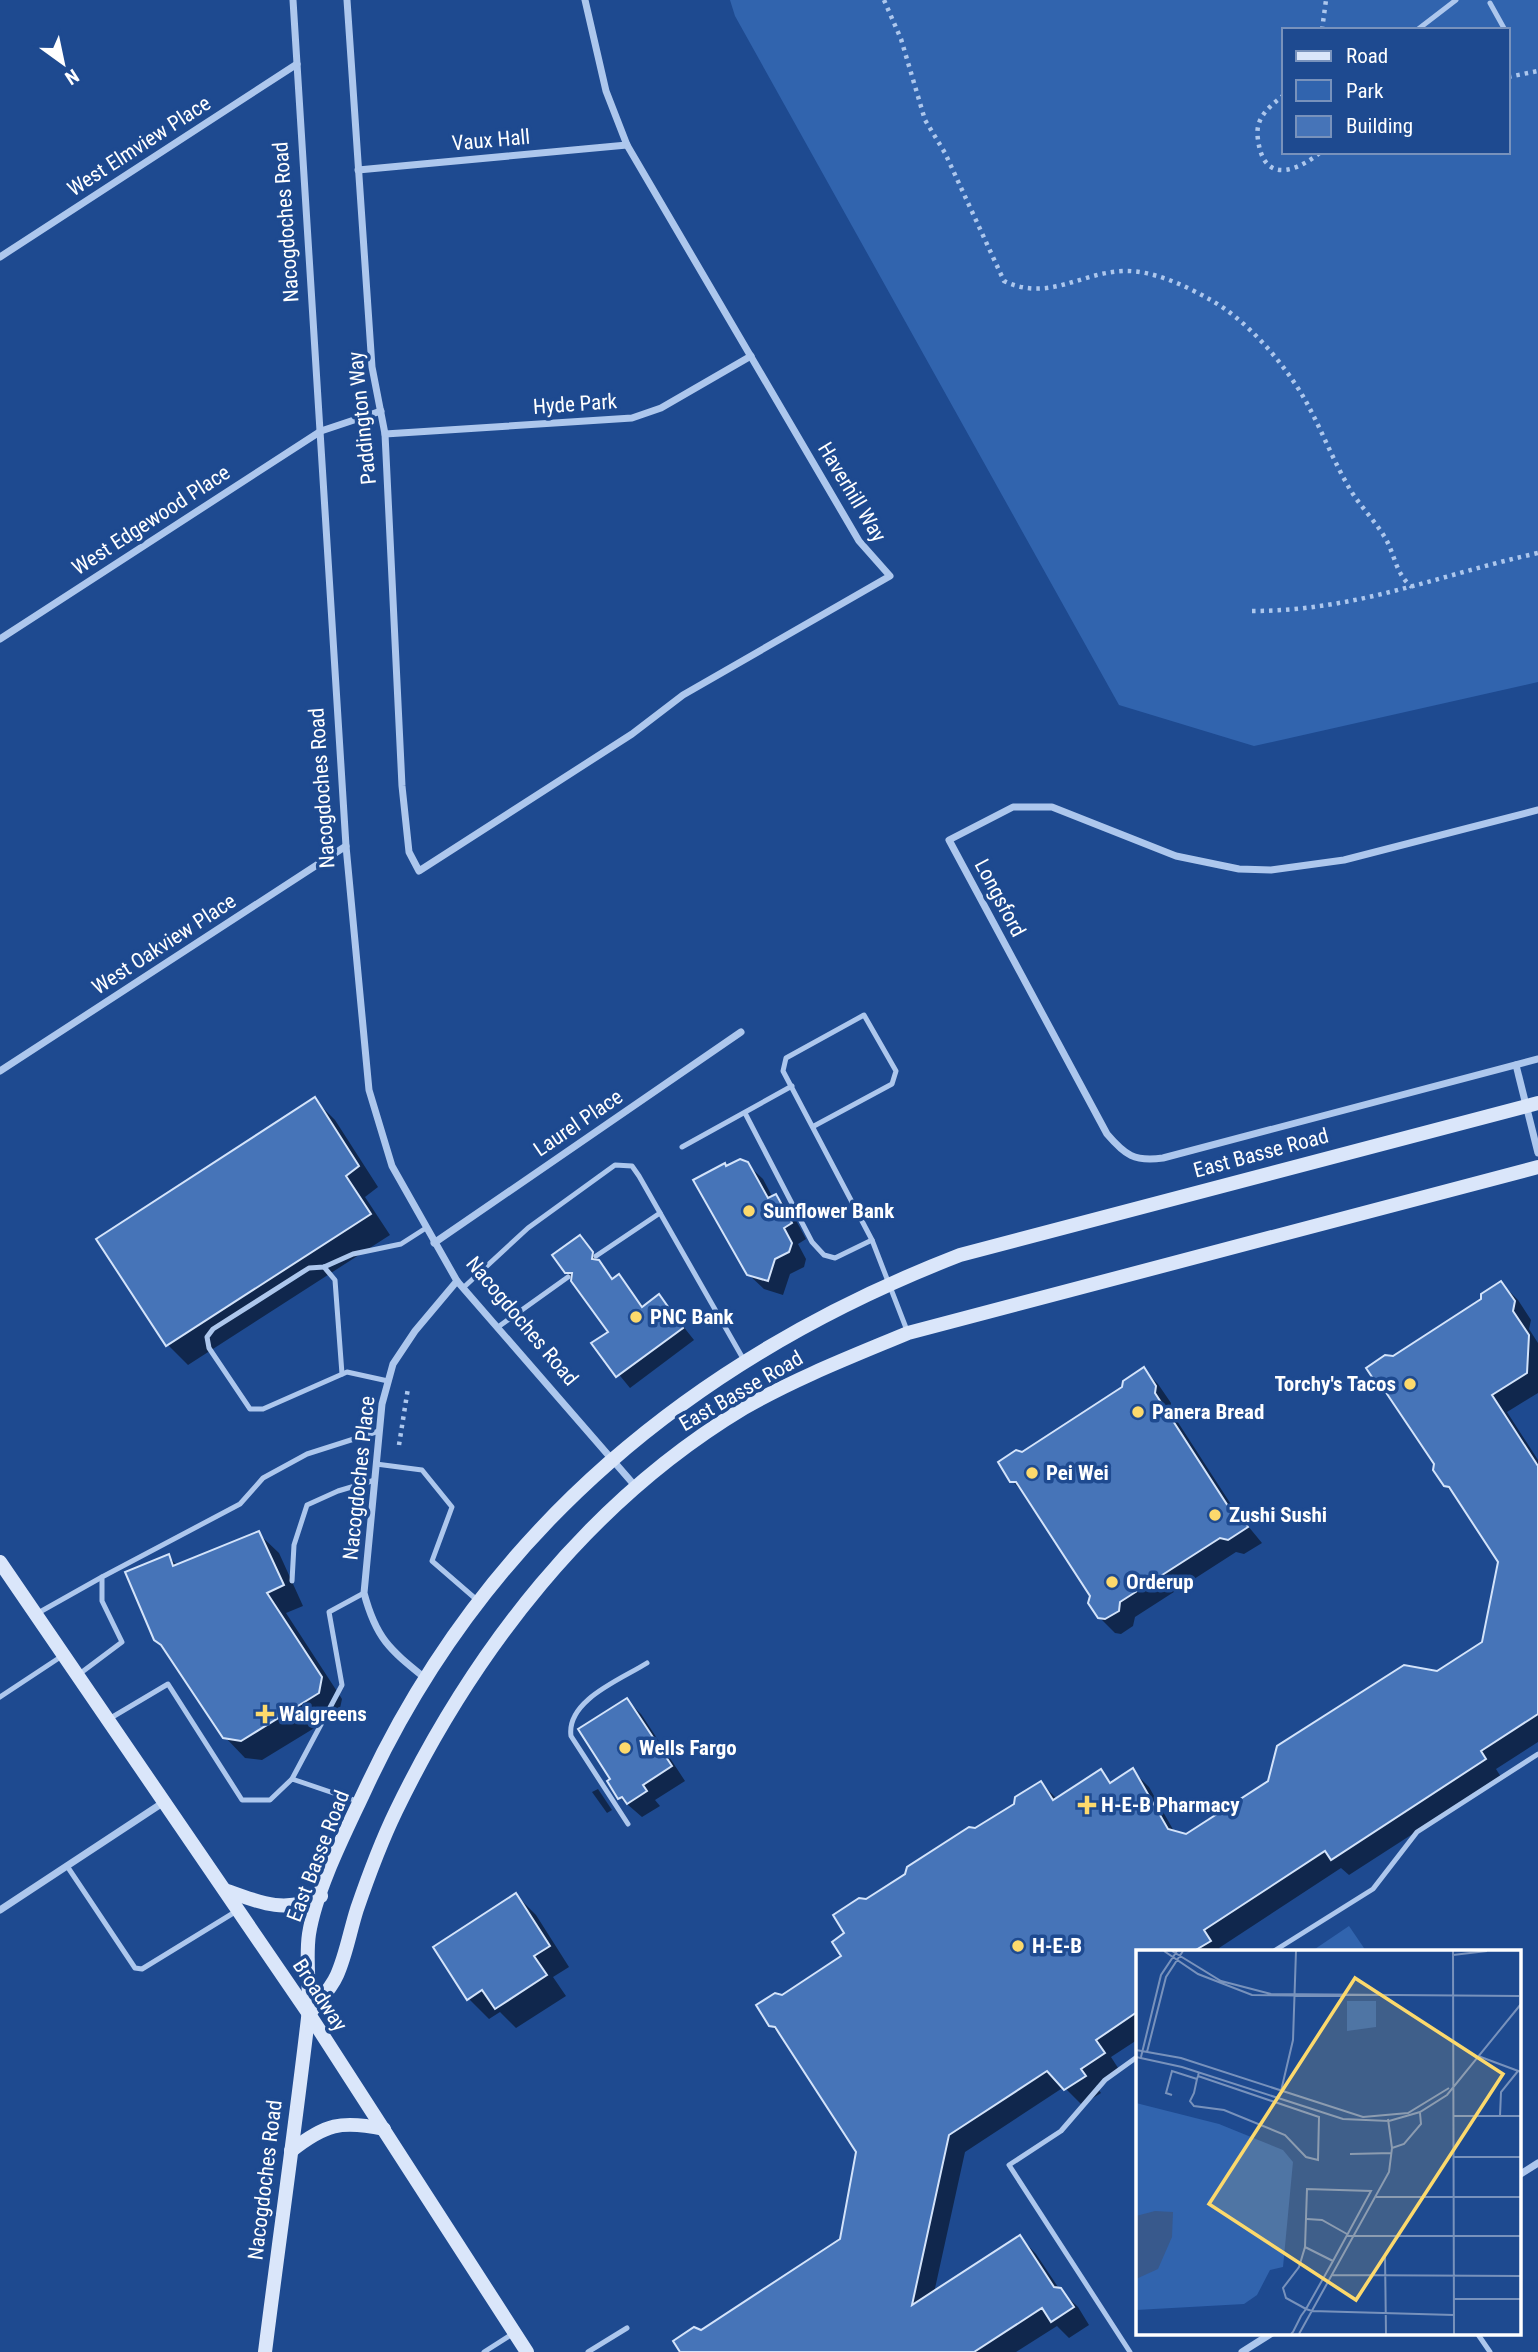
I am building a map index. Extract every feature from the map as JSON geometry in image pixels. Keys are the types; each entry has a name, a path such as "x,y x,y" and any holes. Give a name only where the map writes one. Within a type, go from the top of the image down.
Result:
{"main road":[{"name":"East Basse Road","path":"309,2014 309,1933 321,1896 360,1802 425,1678 478,1601 539,1532 612,1459 690,1397 821,1316 889,1283 960,1255 1532,1104"},
{"name":"East Basse Road","path":"309,2014 337,1977 357,1909 394,1814 431,1742 467,1682 515,1613 636,1487 688,1444 746,1408 822,1368 908,1333 1538,1167"},
{"name":"Broadway","path":"0,1562 309,2014 527,2352"},
{"path":"225,1890 267,1906 289,1908 321,1896"},
{"name":"Nacogdoches Road","path":"265,2352 309,2014"},
{"path":"291,2151 313,2134 331,2125 355,2123 384,2129"}],"street":[{"name":"Nacogdoches Road","path":"293,0 346,846 369,1090 392,1166 457,1281 636,1487"},
{"name":"Paddington Way","path":"347,0 372,367 385,434 402,786 409,852 419,871"},
{"name":"Haverhill Way","path":"419,871 632,734 683,695 890,576 859,541 627,145 606,91 585,0"},
{"name":"West Elmview Place","path":"0,257 298,64"},
{"name":"Vaux Hall","path":"358,170 627,145"},
{"name":"Hyde Park","path":"385,434 632,418 661,408 751,356"},
{"path":"321,431 381,411"},
{"name":"West Edgewood Place","path":"0,639 321,431"},
{"name":"Longsford","path":"1538,810 1344,859 1271,870 1239,869 1176,856 1052,807 1013,807 949,840 1107,1134 1124,1154 1134,1160 1163,1158 1538,1059"},
{"name":"West Oakview Place","path":"0,1071 346,846"},
{"name":"Laurel Place","path":"434,1243 741,1032"},
{"path":"1516,1065 1532,1104 1538,1153"},
{"name":"Nacogdoches Place","path":"425,1678 383,1641 372,1623 364,1593 379,1431 393,1364 415,1331 457,1281"},
{"path":"0,1910 164,1801"},
{"path":"1520,2174 1538,2163"},
{"path":"1242,2352 1270,2334"}],"lane":[{"path":"1420,28 1456,0"},
{"path":"1490,4 1504,28"},
{"path":"814,1126 892,1084 896,1071 864,1015 786,1058 783,1071 872,1240 908,1333"},
{"path":"682,1147 792,1086"},
{"path":"745,1113 813,1242 824,1255 835,1258 872,1240"},
{"path":"464,1289 528,1228 615,1165 632,1166 745,1362"},
{"path":"596,1256 660,1213"},
{"path":"388,1381 342,1374 263,1409 250,1409 209,1348 207,1337 213,1329 309,1268 324,1266 353,1254 401,1244 426,1228"},
{"path":"324,1266 335,1280 342,1374"},
{"path":"498,1327 568,1277"},
{"path":"36,1614 240,1504 263,1478 307,1454 379,1431"},
{"path":"376,1464 422,1471 452,1507 432,1561 478,1601"},
{"path":"292,1581 294,1545 307,1505 338,1491 375,1480"},
{"path":"78,1675 122,1642 103,1601 102,1577"},
{"path":"109,1719 168,1684 242,1800 270,1800 292,1779 342,1685 329,1612 364,1593"},
{"path":"0,1697 65,1655"},
{"path":"628,1824 571,1736 570,1727 586,1701 647,1663"},
{"path":"1276,1950 1373,1889 1417,1832 1538,1754"},
{"path":"292,1779 360,1802"},
{"path":"67,1866 135,1968 142,1969 238,1910"},
{"path":"1130,2352 1009,2165 1061,2131 1105,2080 1136,2058"},
{"path":"587,2352 627,2328"},
{"path":"484,2352 515,2332"},
{"path":"1478,2334 1490,2352"}],"path":[{"path":"884,0 909,62 916,101 945,153 1004,281 1023,290 1044,290 1125,271 1161,277 1212,300 1247,329 1294,382 1348,487 1385,538 1402,580 1412,587"},
{"path":"1322,28 1326,0"},
{"path":"1510,77 1538,71"},
{"path":"1282,97 1264,113 1258,124 1261,153 1269,167 1280,172 1293,170 1318,154"},
{"path":"1252,611 1332,605 1382,596 1538,553"},
{"path":"399,1445 408,1388"}],"green space":[{"path":"730,0 1538,0 1538,682 1254,746 1119,705 735,16"},
{"path":"1349,1926 1365,1950 1313,1950"}],"building":[{"path":"315,1097 359,1166 346,1176 371,1214 166,1346 96,1239"},
{"name":"Sunflower Bank","path":"740,1159 748,1162 768,1198 776,1194 792,1223 784,1228 792,1243 789,1252 775,1259 768,1281 747,1275 693,1180 725,1163 726,1166"},
{"name":"PNC Bank","path":"580,1235 593,1252 592,1259 599,1260 612,1279 619,1274 642,1307 659,1294 683,1328 616,1377 591,1343 608,1332 571,1281 572,1273 565,1273 552,1255"},
{"path":"1501,1281 1515,1301 1513,1311 1529,1335 1527,1373 1492,1395 1538,1466 1538,1714 1481,1751 1486,1759 1331,1860 1325,1851 1204,1930 1211,1941 1196,1950 1136,1950 1136,2013 1096,2040 1105,2053 1081,2069 1086,2076 1064,2090 1047,2071 949,2135 912,2305 1020,2235 1054,2287 1061,2288 1074,2307 1051,2322 1042,2308 974,2352 680,2352 673,2341 694,2327 701,2330 840,2239 856,2152 775,2027 769,2026 756,2005 775,1993 782,1995 841,1956 832,1942 844,1933 833,1915 859,1898 866,1899 905,1874 907,1867 969,1827 975,1828 1014,1804 1015,1797 1041,1781 1053,1800 1101,1769 1110,1783 1133,1768 1168,1829 1186,1834 1268,1781 1277,1746 1404,1665 1437,1671 1482,1642 1498,1562 1449,1487 1444,1486 1433,1470 1434,1464 1385,1391 1380,1389 1366,1368 1385,1355 1393,1356 1481,1299 1481,1294"},
{"path":"1144,1367 1156,1386 1155,1393 1228,1506 1235,1507 1248,1527 1228,1540 1220,1538 1120,1602 1119,1611 1105,1619 1098,1618 1088,1603 1090,1596 1016,1482 1010,1482 998,1462 1016,1450 1022,1452 1122,1387 1123,1381"},
{"name":"Walgreens","path":"259,1531 284,1585 267,1593 322,1677 319,1693 241,1741 223,1738 161,1645 154,1640 125,1572 169,1554 173,1566"},
{"name":"Wells Fargo","path":"627,1698 672,1766 643,1785 647,1791 627,1804 622,1797 618,1799 607,1781 610,1779 578,1729"},
{"path":"516,1893 550,1946 534,1956 547,1975 495,2009 482,1990 467,2000 433,1947"}],"place":[{"name":"Sunflower Bank","path":"749,1211"},
{"name":"PNC Bank","path":"636,1317"},
{"name":"Torchy's Tacos","path":"1410,1384"},
{"name":"Panera Bread","path":"1138,1412"},
{"name":"Pei Wei","path":"1032,1473"},
{"name":"Zushi Sushi","path":"1215,1515"},
{"name":"Orderup","path":"1112,1582"},
{"name":"Walgreens","path":"265,1714"},
{"name":"Wells Fargo","path":"625,1748"},
{"name":"H-E-B Pharmacy","path":"1087,1805"},
{"name":"H-E-B","path":"1018,1946"}]}
